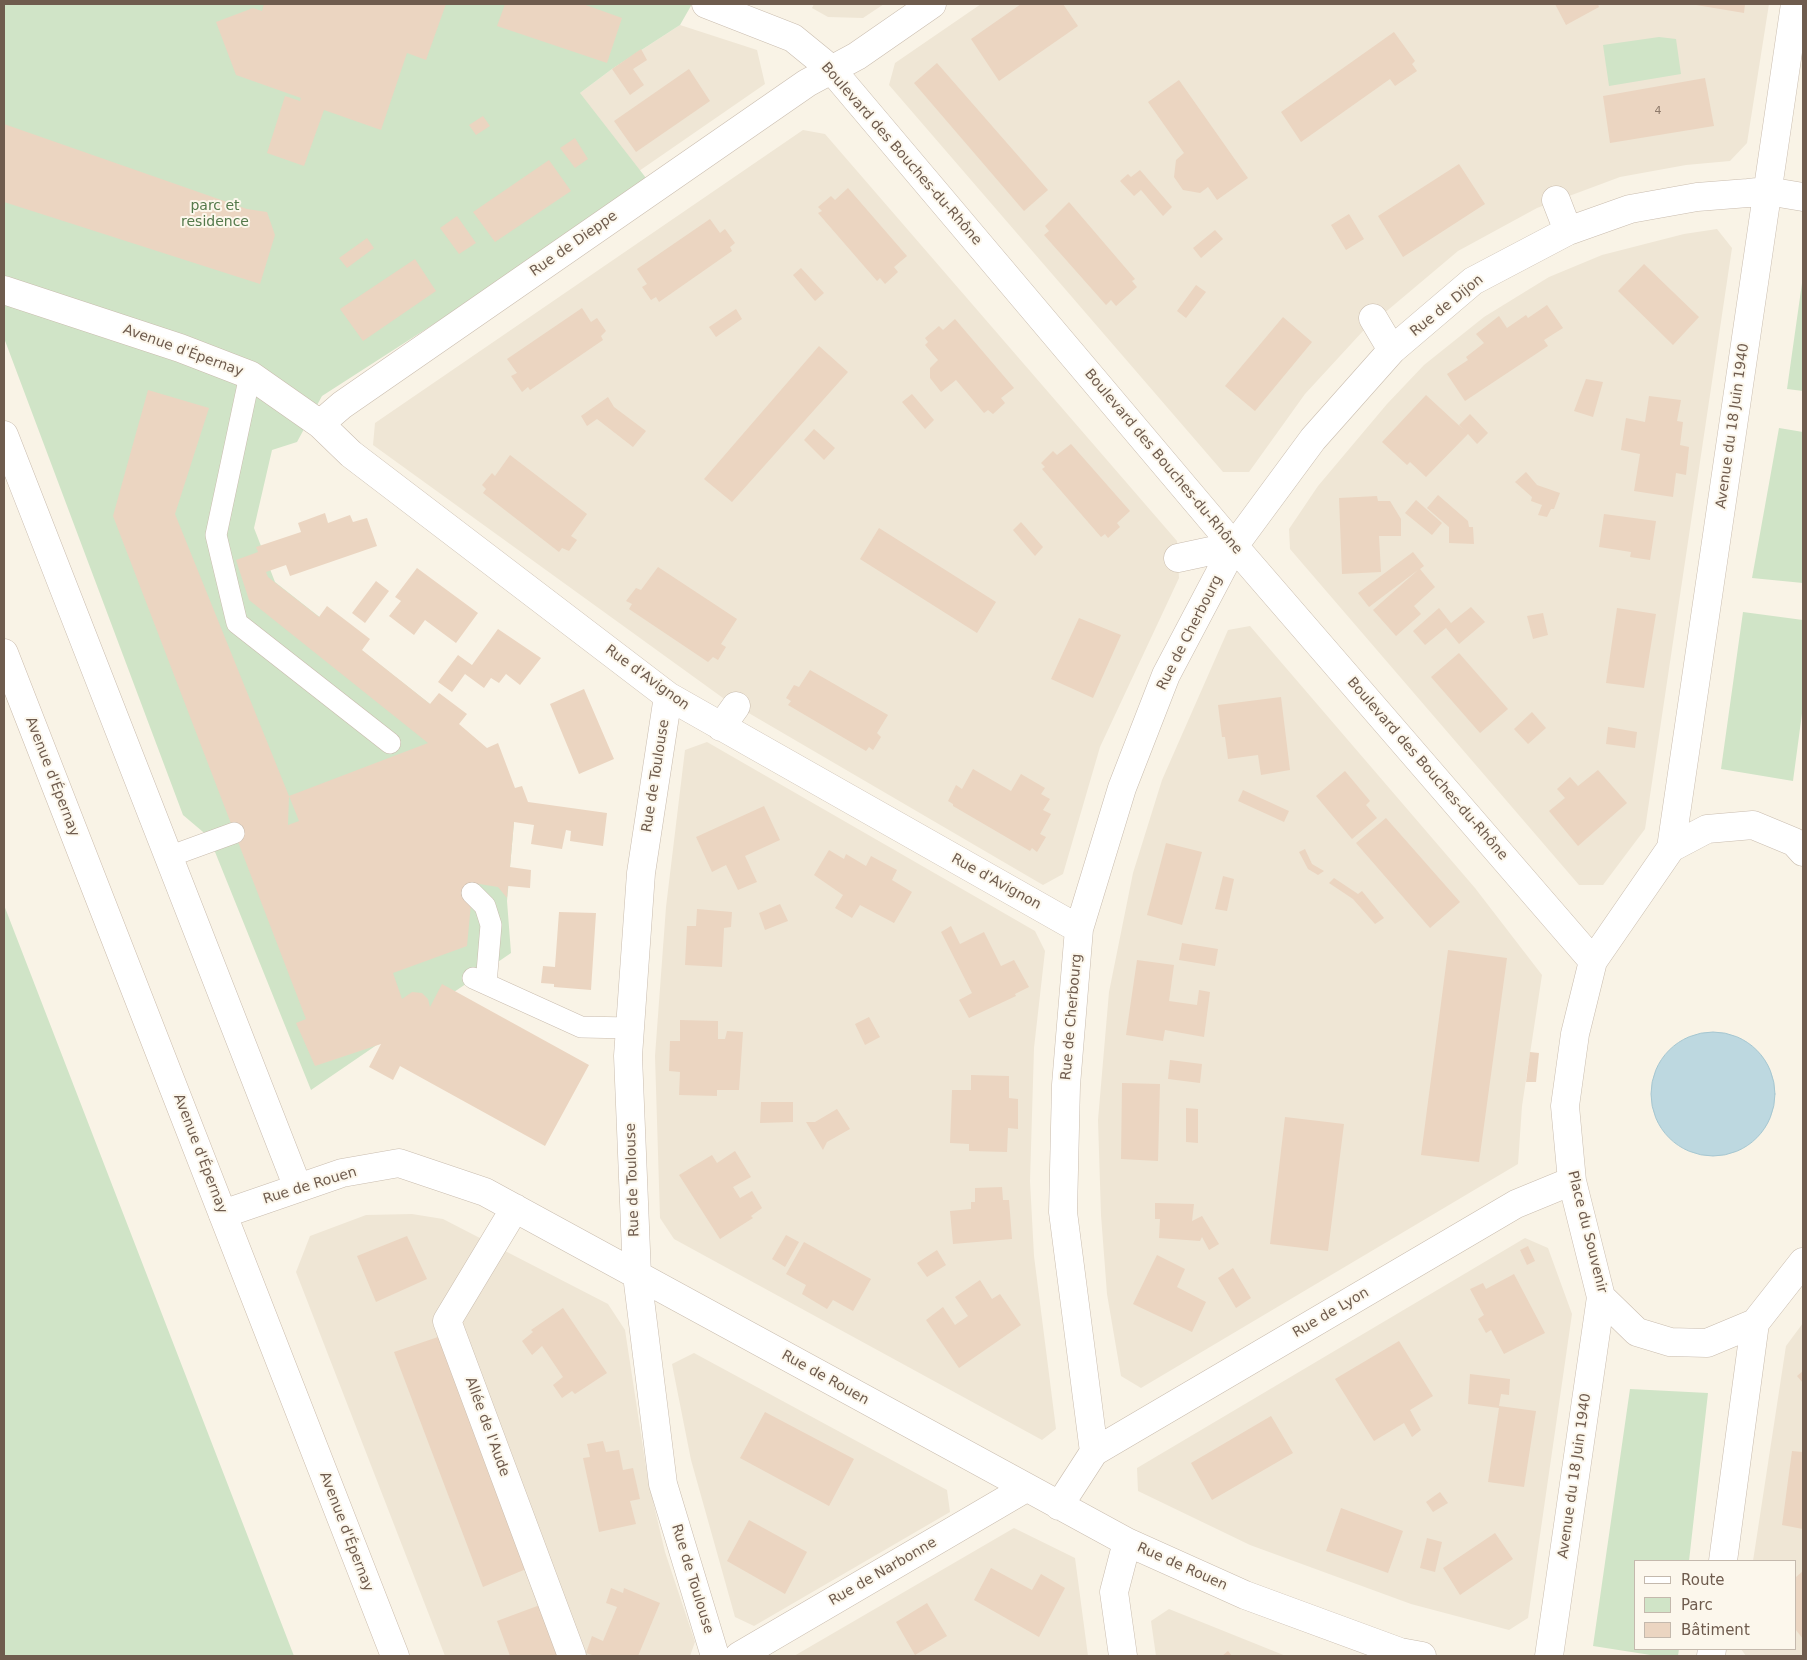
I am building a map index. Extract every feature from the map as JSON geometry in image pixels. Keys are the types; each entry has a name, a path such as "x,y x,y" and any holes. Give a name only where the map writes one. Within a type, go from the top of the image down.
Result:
{"street":[{"name":"Boulevard des Bouches-du-Rhône","path":"706,4 793,38 831,69 1234,546 1593,961"},
{"name":"Rue de Dieppe","path":"320,424 342,405 807,83 857,56 932,4"},
{"name":"Avenue du 18 Juin 1940","path":"1671,848 1795,4"},
{"name":"Rue de Dijon","path":"1234,546 1313,439 1392,350 1473,281 1568,231 1630,209 1697,198 1767,191 1803,197"},
{"path":"1556,200 1568,231"},
{"name":"Avenue d'Épernay","path":"4,290 180,348 250,375"},
{"path":"1373,318 1392,350"},
{"name":"Rue d'Avignon","path":"250,375 320,424 351,454 668,696 728,716 1079,929"},
{"path":"4,435 298,1188"},
{"path":"1178,558 1234,546"},
{"name":"Rue de Cherbourg","path":"1094,1452 1063,1212 1066,1085 1079,929 1122,788 1166,675 1234,546"},
{"name":"Avenue d'Épernay","path":"6,667 223,1214 395,1656"},
{"name":"Rue de Toulouse","path":"668,696 641,872 628,1056 637,1275 663,1484 715,1656"},
{"name":"Place du Souvenir","path":"1803,852 1794,842 1753,825 1707,829 1671,848 1593,961 1576,1034 1565,1106 1572,1181 1601,1296 1637,1332 1670,1342 1707,1343 1755,1323 1803,1262"},
{"name":"Rue de Rouen","path":"223,1214 342,1173 399,1163 485,1192 1127,1542 1245,1595 1400,1652 1422,1656"},
{"name":"Rue de Lyon","path":"1094,1452 1516,1204 1572,1181"},
{"name":"Allée de l'Aude","path":"515,1208 447,1321 572,1656"},
{"name":"Avenue du 18 Juin 1940","path":"1549,1656 1601,1296"},
{"path":"1723,1560 1755,1323"},
{"path":"1059,1506 1094,1452"},
{"name":"Rue de Narbonne","path":"739,1656 1026,1488"},
{"path":"1123,1656 1114,1592 1127,1542"}],"lane":[{"name":"Avenue d'Épernay","path":"250,375 216,535 237,623 390,743"},
{"path":"168,857 234,833"},
{"path":"472,893 485,906 491,925 480,981 580,1027 630,1028"}],"shaded area":[{"path":"814,4 884,4 863,18 828,17 812,8"},
{"path":"981,4 1769,4 1747,143 1730,161 1686,165 1620,177 1537,208 1458,251 1363,331 1305,394 1249,472 1223,472 889,85 895,63"},
{"path":"680,25 757,50 765,84 351,370 580,93 612,69"},
{"path":"803,130 825,134 1177,541 1179,578 1100,747 1063,874 1043,885 723,698 373,445 375,423"},
{"path":"1717,229 1732,248 1645,829 1603,885 1579,885 1290,549 1289,529 1318,486 1387,404 1424,365 1484,317 1549,277 1602,255 1684,234"},
{"path":"1250,626 1475,888 1542,975 1522,1106 1518,1164 1141,1388 1121,1376 1107,1294 1101,1215 1098,1120 1109,992 1133,873 1162,780 1228,630"},
{"path":"707,742 1035,931 1045,951 1034,1048 1030,1181 1034,1256 1056,1429 1042,1440 674,1239 660,1218 655,1056 666,907 685,750"},
{"path":"412,1214 443,1219 608,1304 625,1330 648,1480 665,1552 695,1642 690,1656 445,1656 296,1272 310,1236 366,1215"},
{"path":"1525,1238 1548,1248 1572,1314 1528,1618 1509,1630 1411,1604 1250,1545 1138,1491 1137,1468"},
{"path":"1803,1323 1803,1656 1746,1656 1742,1650 1797,1650 1797,1560 1753,1560 1786,1346"},
{"path":"694,1353 947,1490 950,1512 754,1626 735,1617 691,1460 672,1364"},
{"path":"1014,1528 1075,1558 1088,1656 794,1656"},
{"path":"1169,1609 1286,1656 1156,1656 1151,1621"}],"green space":[{"name":"parc et residence","path":"4,4 692,4 680,25 612,69 580,93 646,178 482,293 322,396 297,442 272,450 254,528 275,582 430,704 514,822 507,901 511,953 311,1090 209,837 183,815 4,338"},
{"path":"1659,37 1676,39 1681,74 1609,86 1603,45"},
{"path":"1803,276 1803,391 1787,389"},
{"path":"1779,428 1803,432 1803,583 1752,578"},
{"path":"1743,612 1803,620 1803,706 1793,781 1721,769"},
{"path":"4,905 294,1656 4,1656"},
{"path":"1630,1389 1708,1393 1689,1560 1634,1560 1634,1650 1679,1650 1678,1656 1657,1656 1593,1646"}],"water":[{"path":"1713,1032 1737,1037 1748,1042 1757,1050 1765,1059 1770,1070 1775,1094 1770,1118 1765,1129 1757,1138 1748,1146 1737,1151 1713,1156 1689,1151 1678,1146 1669,1138 1661,1129 1656,1118 1651,1094 1656,1070 1661,1059 1669,1050 1678,1042 1689,1037"}],"building":[{"path":"264,4 446,4 426,60 407,53 381,130 324,110 304,166 267,153 285,96 300,101 301,98 236,75 216,22 253,8 262,11"},
{"path":"505,4 583,4 622,18 607,63 497,26"},
{"path":"1021,4 1063,4 1078,26 999,81 971,39"},
{"path":"1555,4 1598,4 1599,7 1566,25"},
{"path":"1690,4 1745,4 1744,13"},
{"path":"1394,32 1415,61 1412,64 1417,71 1395,86 1390,79 1301,142 1281,112"},
{"path":"641,49 647,60 633,69 644,85 630,95 612,69"},
{"path":"937,63 1048,190 1024,211 914,83"},
{"path":"689,69 710,101 636,152 614,121"},
{"path":"1705,78 1714,126 1610,143 1603,96"},
{"path":"1179,80 1248,178 1217,200 1208,187 1200,193 1183,190 1174,177 1176,160 1184,153 1148,102"},
{"path":"483,116 490,126 476,135 469,125"},
{"path":"4,124 247,209 267,212 275,235 260,284 4,202"},
{"path":"575,138 588,159 575,168 560,148"},
{"path":"549,160 571,191 495,242 473,212"},
{"path":"1459,164 1485,204 1403,257 1378,216"},
{"path":"1140,170 1172,207 1163,216 1141,190 1134,196 1120,181 1128,174 1131,177"},
{"path":"848,188 907,256 894,267 898,272 885,284 880,278 877,281 818,213 822,211 818,207 831,196 835,200"},
{"path":"1069,202 1135,279 1132,281 1137,287 1116,306 1111,300 1106,305 1044,235 1049,231 1045,226"},
{"path":"1349,214 1364,239 1346,250 1331,225"},
{"path":"457,216 476,243 459,254 440,228"},
{"path":"710,219 720,233 725,229 735,243 730,247 732,251 659,302 656,297 651,300 642,287 647,284 637,269"},
{"path":"1215,230 1223,239 1201,258 1193,248"},
{"path":"367,238 374,248 347,268 339,258"},
{"path":"415,259 436,291 363,341 340,309"},
{"path":"1644,264 1699,317 1673,345 1618,291"},
{"path":"801,268 824,293 815,301 793,275"},
{"path":"1196,285 1206,292 1186,318 1177,311"},
{"path":"1547,305 1563,328 1544,340 1548,346 1465,401 1447,374 1468,360 1466,357 1484,343 1476,334 1499,316 1507,328 1526,315 1528,318"},
{"path":"582,308 591,322 597,318 606,331 601,336 603,340 530,390 528,387 522,392 511,376 517,373 507,359"},
{"path":"736,309 742,319 716,337 709,327"},
{"path":"1283,317 1312,342 1255,411 1225,386"},
{"path":"955,319 1014,388 1001,398 1005,403 993,414 988,410 984,413 956,380 941,392 930,378 930,368 938,360 925,345 928,342 925,338 939,326 943,330"},
{"path":"819,346 848,372 732,502 704,479"},
{"path":"1586,379 1603,382 1593,417 1574,411"},
{"path":"148,390 209,408 175,514 289,796 428,743 249,600 236,560 258,552 256,547 301,532 298,523 325,513 328,523 350,515 353,522 367,518 377,546 290,576 286,565 266,572 268,577 319,617 327,606 370,639 362,650 430,704 439,693 467,714 459,724 487,748 498,743 515,788 522,786 528,802 607,813 603,846 570,841 571,831 566,830 562,849 531,844 534,825 514,822 510,867 531,870 530,888 508,886 507,898 498,887 473,883 467,946 393,973 402,999 412,992 422,993 428,999 430,1007 442,984 589,1065 545,1146 400,1066 393,1080 369,1067 381,1044 315,1066 296,1023 306,1019 113,516","holes":["289,796 299,821 288,825"]},
{"path":"912,394 934,420 925,429 902,402"},
{"path":"1426,395 1465,431 1459,425 1470,414 1488,433 1477,444 1468,434 1426,477 1410,462 1407,465 1382,442"},
{"path":"1649,396 1681,400 1677,421 1683,422 1680,445 1689,447 1686,475 1676,473 1673,497 1634,491 1640,454 1621,450 1626,418 1645,422"},
{"path":"608,397 614,407 646,431 633,447 597,419 587,426 581,416"},
{"path":"814,429 835,448 824,460 804,440"},
{"path":"1071,444 1130,511 1117,523 1120,527 1108,538 1105,534 1101,537 1042,469 1045,467 1041,463 1053,451 1057,455"},
{"path":"510,455 587,514 571,536 577,540 569,551 562,548 559,552 483,493 486,489 482,485 492,473 495,476"},
{"path":"1526,472 1537,485 1560,493 1554,509 1551,509 1547,517 1538,515 1542,505 1531,501 1532,497 1515,482"},
{"path":"1438,495 1468,521 1469,527 1473,527 1474,544 1449,543 1449,527 1427,508"},
{"path":"1377,496 1378,501 1390,501 1401,519 1401,536 1379,536 1381,572 1342,574 1339,498"},
{"path":"1416,500 1442,523 1432,535 1405,513"},
{"path":"1604,514 1656,521 1650,560 1630,557 1631,552 1599,547"},
{"path":"1021,522 1043,547 1035,556 1013,530"},
{"path":"879,528 996,602 977,633 860,559"},
{"path":"1413,552 1424,566 1420,569 1435,587 1414,606 1421,614 1396,636 1373,610 1418,570 1369,607 1358,593"},
{"path":"658,567 737,619 721,644 726,647 718,660 713,657 708,662 629,609 632,604 626,601 636,588 641,590"},
{"path":"417,568 478,613 456,643 425,620 414,635 389,616 401,601 395,597"},
{"path":"376,581 389,591 365,623 352,613"},
{"path":"1471,607 1485,622 1459,644 1446,628 1425,645 1413,631 1439,608 1451,623"},
{"path":"1617,608 1656,614 1644,688 1606,683"},
{"path":"1543,613 1548,635 1533,639 1527,616"},
{"path":"1079,618 1121,635 1093,698 1051,679"},
{"path":"498,629 541,658 520,685 506,674 499,683 491,678 484,688 465,674 452,692 438,682 458,655 472,665"},
{"path":"1459,653 1508,709 1480,733 1431,677"},
{"path":"810,670 888,715 877,733 881,737 873,750 869,747 866,751 788,705 791,701 786,698 794,685 799,687"},
{"path":"584,689 614,759 579,774 550,704"},
{"path":"1281,697 1290,770 1261,775 1258,755 1228,759 1225,737 1222,737 1218,705"},
{"path":"1532,712 1546,728 1528,744 1514,729"},
{"path":"1608,727 1637,732 1635,748 1606,744"},
{"path":"973,769 1011,791 1021,774 1045,788 1041,794 1050,799 1043,810 1051,814 1040,834 1046,837 1037,852 1032,848 1030,851 953,806 948,801 956,785 962,789"},
{"path":"1598,770 1627,803 1578,846 1549,811 1565,798 1557,789 1570,777 1578,786"},
{"path":"1345,771 1370,801 1366,805 1377,818 1352,839 1316,796"},
{"path":"1243,790 1289,811 1284,822 1238,801"},
{"path":"764,806 780,840 745,856 757,882 738,890 726,865 712,872 696,837"},
{"path":"1386,818 1460,902 1430,928 1356,843"},
{"path":"1166,843 1202,852 1182,925 1147,915"},
{"path":"1305,849 1312,864 1324,871 1318,875 1308,869 1299,852"},
{"path":"829,850 844,859 846,854 866,866 871,856 897,870 892,880 912,892 894,923 860,905 852,918 835,908 843,895 814,875"},
{"path":"1223,876 1234,879 1227,911 1215,909"},
{"path":"1334,878 1358,894 1362,891 1384,918 1375,924 1353,899 1329,883"},
{"path":"780,904 788,921 765,930 759,913"},
{"path":"697,909 732,912 731,927 724,928 722,967 685,965 687,926 696,926"},
{"path":"559,912 596,913 591,990 554,987 554,984 541,983 543,966 555,967"},
{"path":"951,926 960,944 984,932 1001,966 1014,960 1029,987 1015,994 1016,996 969,1018 959,1000 972,993 941,932"},
{"path":"1182,943 1218,949 1215,966 1179,960"},
{"path":"1448,950 1507,958 1479,1162 1421,1155"},
{"path":"1137,960 1174,965 1169,1001 1197,1005 1199,990 1210,992 1204,1037 1165,1030 1163,1041 1126,1035"},
{"path":"869,1017 880,1037 865,1045 855,1024"},
{"path":"680,1020 718,1021 718,1039 725,1039 727,1031 743,1032 739,1090 717,1090 717,1096 679,1095 680,1072 669,1071 670,1041 680,1041"},
{"path":"1530,1052 1539,1053 1536,1082 1526,1082"},
{"path":"1170,1060 1202,1064 1200,1083 1168,1079"},
{"path":"971,1075 1009,1076 1009,1098 1018,1099 1018,1129 1008,1128 1007,1152 969,1151 969,1144 950,1143 952,1090 971,1090"},
{"path":"1122,1083 1160,1084 1158,1161 1121,1159"},
{"path":"761,1102 793,1102 793,1122 760,1123"},
{"path":"1186,1108 1198,1109 1198,1143 1186,1142"},
{"path":"837,1109 850,1129 827,1142 823,1150 806,1122 815,1122"},
{"path":"1285,1117 1344,1124 1328,1251 1270,1244"},
{"path":"735,1151 751,1177 733,1187 740,1198 752,1191 762,1208 751,1216 753,1218 720,1239 679,1175 712,1155 717,1163"},
{"path":"1002,1187 1003,1200 1009,1200 1012,1239 953,1244 950,1211 971,1209 971,1202 975,1202 975,1188"},
{"path":"1155,1203 1194,1204 1192,1221 1202,1216 1219,1244 1209,1250 1202,1237 1200,1241 1159,1238 1160,1219 1155,1219"},
{"path":"786,1235 799,1242 785,1267 772,1259"},
{"path":"407,1236 427,1279 376,1302 357,1256"},
{"path":"804,1242 871,1279 853,1311 833,1300 827,1309 802,1294 806,1285 786,1274"},
{"path":"1528,1246 1535,1261 1527,1265 1520,1250"},
{"path":"937,1250 946,1265 927,1277 917,1263"},
{"path":"1157,1255 1185,1269 1177,1287 1206,1302 1192,1332 1133,1304"},
{"path":"1233,1268 1251,1298 1236,1308 1218,1278"},
{"path":"1514,1274 1545,1333 1504,1354 1491,1330 1486,1333 1478,1319 1484,1315 1470,1289 1483,1283 1486,1289"},
{"path":"980,1280 992,1299 1000,1294 1021,1325 959,1368 926,1320 943,1307 955,1325 968,1316 955,1297"},
{"path":"563,1308 607,1373 575,1394 572,1391 562,1398 553,1385 563,1377 542,1346 532,1355 522,1341 533,1332 531,1330"},
{"path":"438,1337 526,1569 483,1587 394,1352"},
{"path":"1399,1341 1433,1396 1410,1410 1421,1430 1412,1437 1404,1423 1374,1441 1335,1379"},
{"path":"1803,1371 1803,1383 1797,1376"},
{"path":"1470,1374 1510,1379 1509,1395 1501,1394 1499,1406 1536,1411 1524,1487 1488,1482 1499,1408 1468,1404"},
{"path":"765,1412 854,1459 829,1506 740,1458"},
{"path":"1271,1416 1293,1453 1212,1500 1191,1463"},
{"path":"603,1441 606,1452 619,1450 623,1470 633,1468 640,1499 630,1501 636,1524 599,1532 583,1458 590,1457 587,1444"},
{"path":"1792,1451 1803,1452 1803,1529 1782,1525"},
{"path":"1440,1492 1448,1503 1433,1512 1426,1502"},
{"path":"1341,1508 1403,1531 1388,1573 1326,1551"},
{"path":"749,1520 807,1552 785,1594 727,1561"},
{"path":"1495,1533 1513,1559 1460,1595 1443,1568"},
{"path":"1427,1538 1442,1542 1435,1572 1420,1568"},
{"path":"991,1568 1032,1590 1041,1574 1065,1588 1039,1637 974,1600"},
{"path":"1803,1571 1803,1639 1797,1631 1797,1576"},
{"path":"611,1588 623,1593 624,1588 660,1603 638,1656 595,1656 586,1653 592,1636 603,1641 617,1607 606,1603"},
{"path":"927,1603 947,1636 915,1655 896,1622"},
{"path":"540,1605 559,1656 510,1656 497,1621"},
{"path":"1228,1651 1232,1656 1222,1656"}]}
